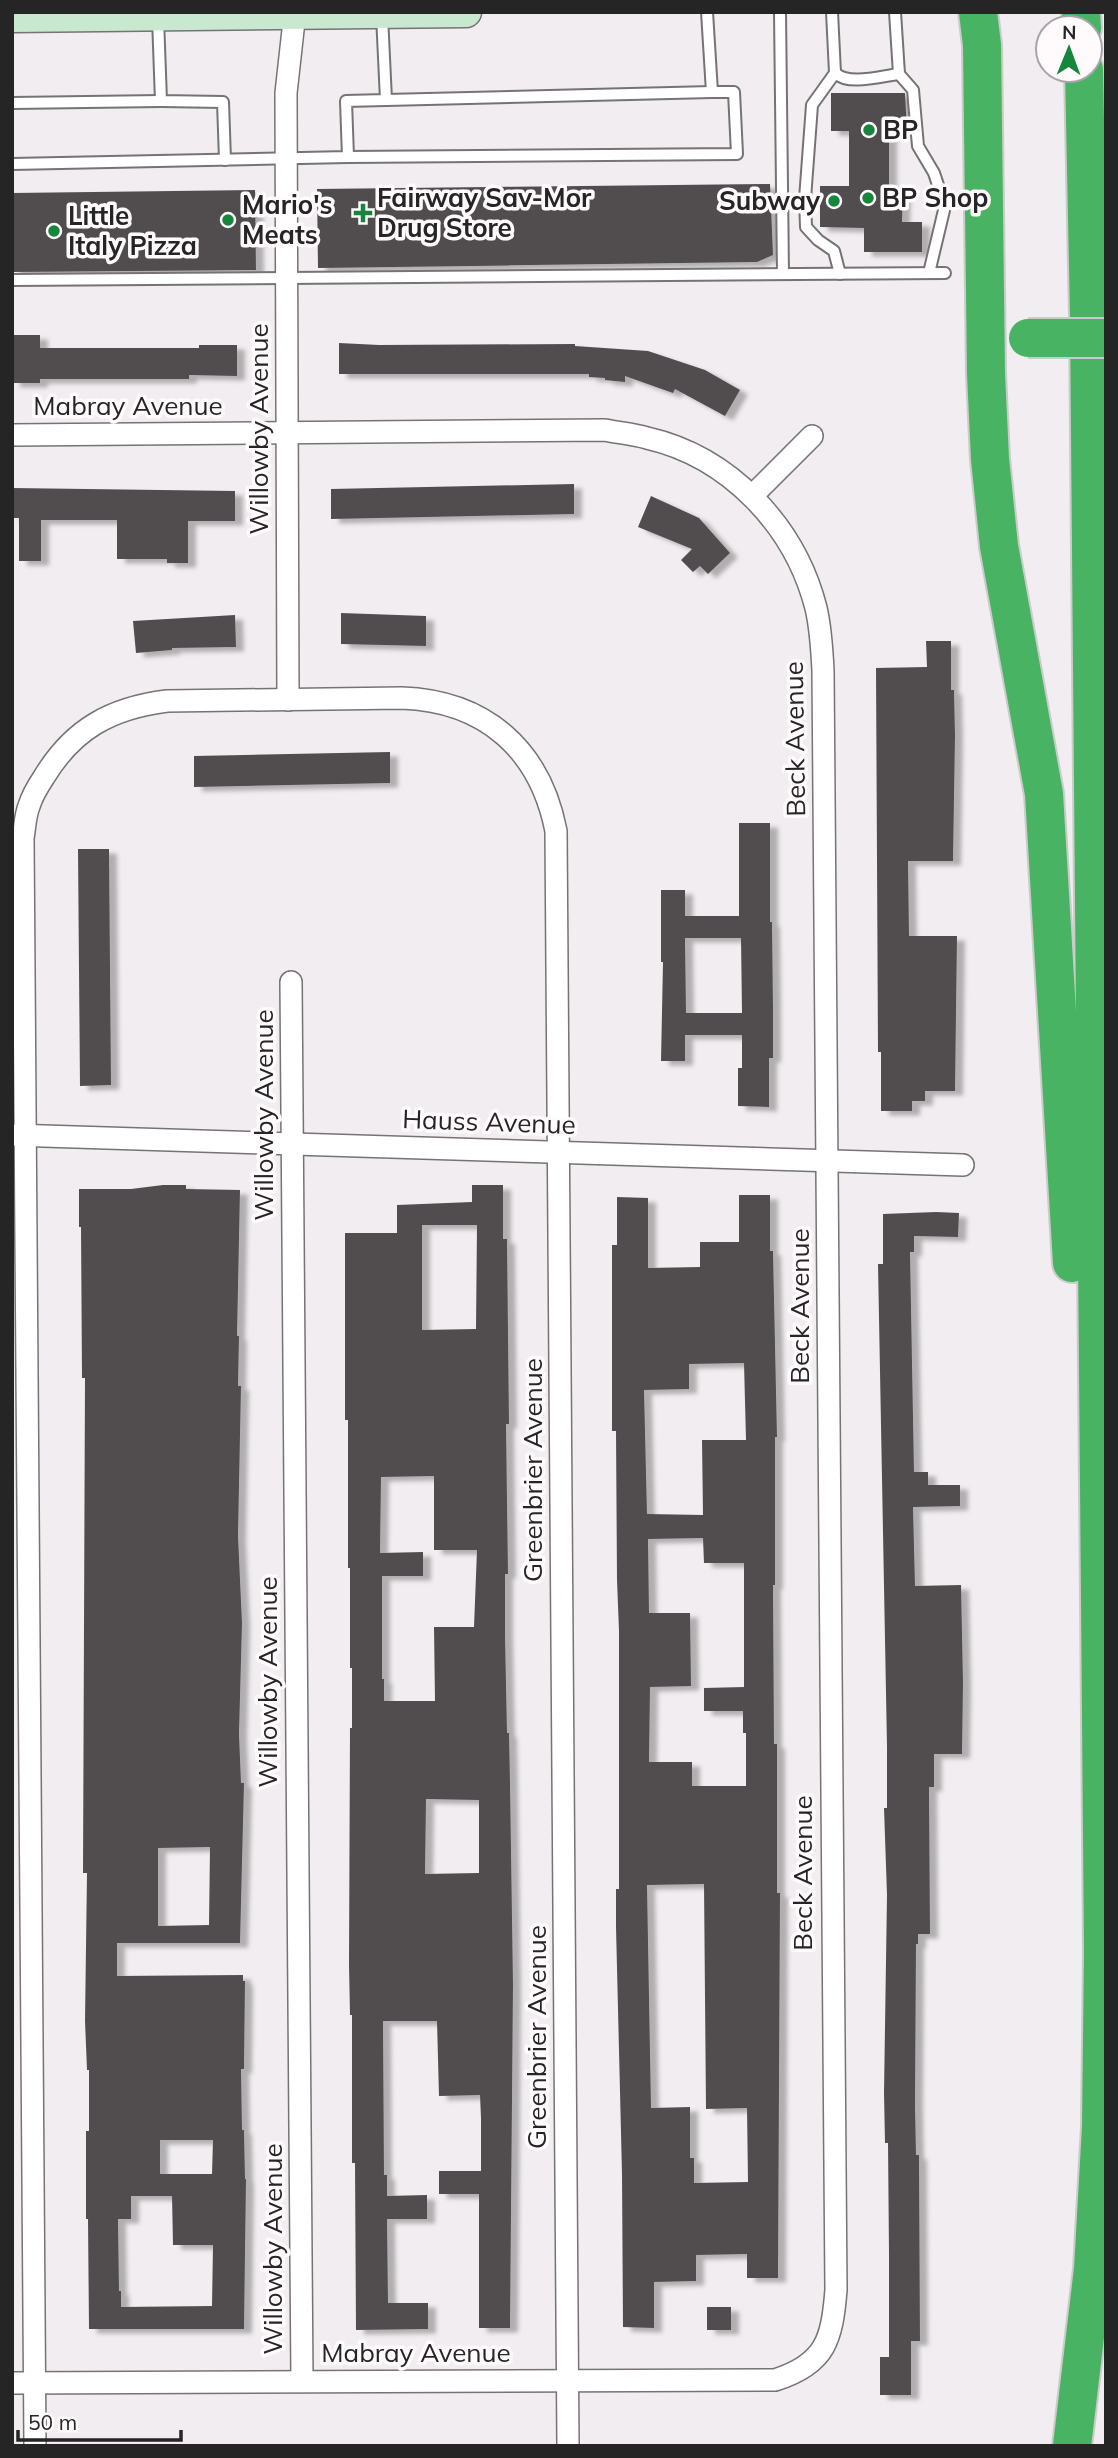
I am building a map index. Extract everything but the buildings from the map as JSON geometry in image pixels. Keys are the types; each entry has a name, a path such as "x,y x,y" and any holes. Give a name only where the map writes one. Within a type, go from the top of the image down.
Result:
{"highway":[{"path":"978,12 982,45 985,374 994,508 1044,794 1079,1378 1100,1583"},
{"path":"1072,2446 1093,2269 1101,2127 1103,1951 1089,329 1084,84"},
{"path":"986,312 1005,329 1028,338 1106,338"}],"main road":[{"path":"12,17 50,14 466,12"}],"street":[{"name":"Willowby Avenue","path":"288,700 285,158 286,93 295,13"},
{"name":"Beck Avenue","path":"287,433 605,430 649,438 687,452 722,472 753,495 773,518 802,569 821,633 836,2290 833,2322 828,2337 808,2366 775,2379 568,2380"},
{"name":"Mabray Avenue","path":"12,435 287,433"},
{"path":"753,495 813,436"},
{"name":"Greenbrier Avenue","path":"35,2446 19,1135 23,838 28,807 51,766 66,746 86,729 115,712 167,701 401,698 426,699 448,704 472,713 507,736 521,750 535,771 548,797 556,831 568,2446"},
{"name":"Willowby Avenue","path":"291,982 302,2381"},
{"name":"Hauss Avenue","path":"19,1135 963,1165"},
{"name":"Mabray Avenue","path":"12,2383 568,2380"}],"lane":[{"path":"707,12 712,92"},
{"path":"780,12 783,274"},
{"path":"832,12 835,73 812,105 805,199 807,228 834,251 840,274"},
{"path":"895,12 899,74 913,90 918,146 934,173 945,206 929,273"},
{"path":"382,13 386,100"},
{"path":"158,15 161,101"},
{"path":"835,73 838,77 855,79 899,74"},
{"path":"12,164 348,157 737,154 734,92 346,101 348,157"},
{"path":"12,103 223,102 225,160"},
{"path":"12,280 945,273"}],"place":[{"name":"BP","path":"869,130"},
{"name":"BP Shop","path":"868,198"},
{"name":"Subway","path":"834,201"},
{"name":"Fairway Sav-Mor Drug Store","path":"363,213"},
{"name":"Mario's Meats","path":"228,220"},
{"name":"Little Italy Pizza","path":"54,231"}]}
